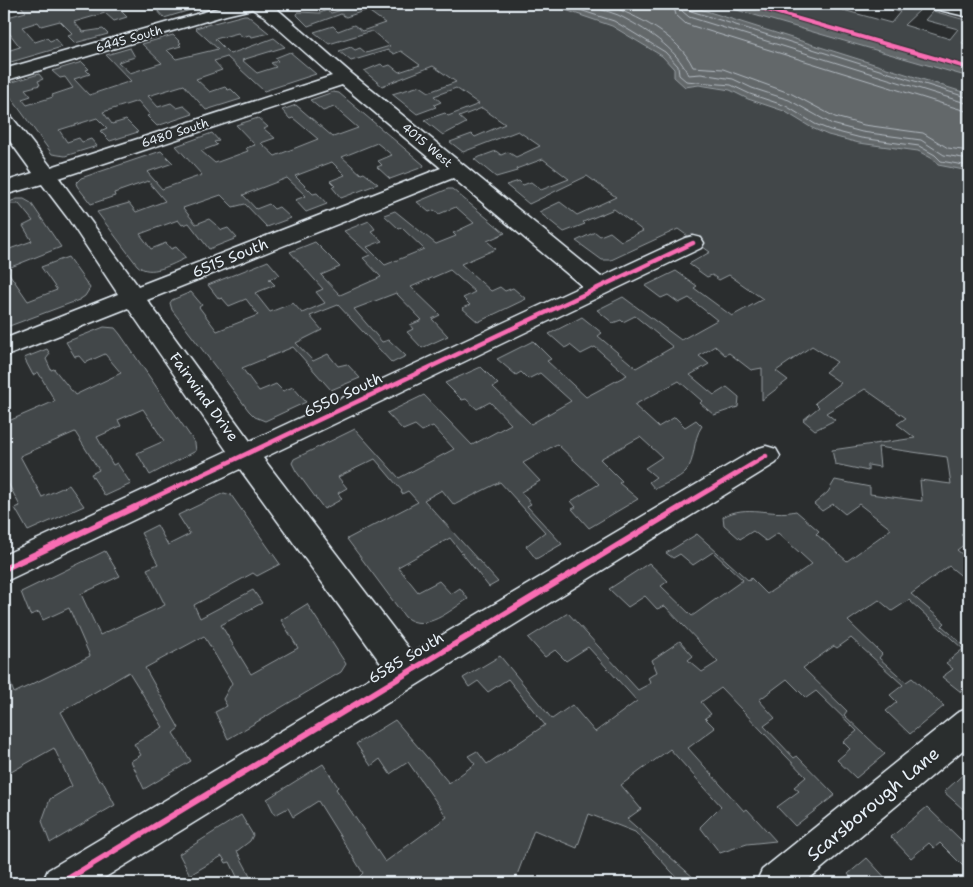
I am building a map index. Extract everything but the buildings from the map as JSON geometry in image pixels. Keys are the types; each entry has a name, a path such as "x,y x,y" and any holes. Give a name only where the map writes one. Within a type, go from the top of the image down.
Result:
{"street":[{"name":"6445 South","path":"4,75 222,11 255,4"},
{"name":"4015 West","path":"255,4 270,12 346,78 599,288"},
{"path":"937,4 969,12"},
{"name":"6480 South","path":"4,189 346,78"},
{"name":"Fairwind Drive","path":"4,120 46,175 245,455 407,672"},
{"name":"6515 South","path":"4,348 456,169"},
{"name":"6550 South","path":"4,570 693,243"},
{"name":"6585 South","path":"61,883 766,456"},
{"name":"Scarsborough Lane","path":"776,883 969,724"}],"shaded area":[{"path":"19,4 43,4 45,6 53,4 133,4 118,8 127,17 114,21 105,13 74,22 83,32 103,29 108,34 75,43 68,36 73,34 60,21 41,26 38,22 22,27 35,42 47,38 50,41 55,39 62,47 4,64 4,52 20,47 7,30 4,31 4,18 26,12"},
{"path":"158,4 189,4 197,8 164,18 157,10 160,6"},
{"path":"345,4 823,4 835,7 839,4 849,4 843,10 891,23 900,12 872,4 906,4 922,8 904,25 950,39 958,29 925,20 933,11 969,21 969,33 962,43 969,45 969,529 961,535 969,541 957,550 969,560 969,563 963,568 969,574 969,582 949,566 911,594 945,623 942,626 969,650 969,685 961,692 942,677 953,669 946,663 963,649 909,600 892,611 879,600 848,621 882,654 879,658 906,682 912,678 944,706 910,734 886,711 897,702 890,695 903,685 851,638 837,648 834,646 803,668 847,711 844,715 885,754 856,778 837,760 850,749 843,742 857,731 816,691 806,698 787,679 759,700 775,718 764,726 794,758 797,756 835,795 795,826 777,807 799,791 794,787 806,777 721,688 701,702 711,714 705,718 715,728 688,748 744,811 747,809 776,841 747,844 720,853 700,827 721,806 670,749 621,785 641,809 627,819 694,878 691,883 682,883 635,832 589,814 577,848 534,830 514,883 361,883 358,878 363,873 318,801 293,817 288,808 275,815 267,799 323,764 338,787 336,789 385,862 447,817 408,762 390,774 380,759 371,766 356,744 395,720 449,783 475,764 468,756 477,751 487,764 545,725 508,679 488,692 478,681 469,687 463,678 500,656 552,719 572,705 595,732 637,701 588,647 566,661 555,650 545,657 528,638 568,613 638,690 651,683 648,678 657,672 652,660 680,641 693,656 688,660 702,672 718,662 665,606 657,609 645,596 628,607 609,589 649,563 668,581 661,586 692,616 743,580 713,552 693,565 680,554 673,558 666,553 697,534 749,581 751,578 767,594 812,564 778,533 766,541 753,531 740,539 724,525 723,517 741,511 796,511 819,531 816,534 847,561 891,529 859,504 845,514 833,504 822,511 814,504 828,492 835,480 870,487 870,494 922,501 920,480 951,484 947,457 878,447 880,467 868,465 868,471 835,464 832,450 915,438 897,424 906,418 865,389 826,413 835,420 815,430 803,420 819,407 815,403 841,383 825,372 837,362 812,346 776,371 788,380 762,400 762,368 751,370 729,353 725,355 715,346 699,356 709,364 690,375 714,395 727,387 739,397 738,407 714,415 700,403 702,401 679,381 634,405 658,427 675,417 685,427 696,420 702,426 689,466 686,471 671,481 655,489 649,482 656,477 645,468 662,457 640,437 600,459 622,481 619,483 638,499 589,528 572,509 576,507 571,501 599,484 557,444 523,463 540,481 521,492 531,504 527,506 562,544 536,559 526,546 545,532 500,482 454,505 442,490 424,500 498,582 489,587 450,538 398,567 418,592 439,581 451,594 460,588 468,599 429,622 421,623 405,617 347,539 418,502 408,491 402,494 402,491 375,459 338,477 347,488 338,493 342,499 324,509 296,471 292,463 294,459 355,429 399,478 454,449 433,426 422,431 415,425 403,430 387,413 424,395 472,445 511,424 490,402 477,409 466,399 462,400 445,383 481,367 498,384 493,387 531,424 571,401 540,373 528,379 521,372 516,375 497,359 533,341 551,359 547,361 586,397 627,375 595,347 581,354 570,345 565,348 549,334 582,317 602,333 598,336 636,368 673,347 635,316 623,322 621,320 613,323 597,310 623,297 681,340 717,320 689,298 679,303 668,295 661,298 645,286 676,271 697,286 694,288 732,316 763,299 729,275 719,280 712,275 707,277 689,264 710,252 678,229 611,260 602,260 576,241 595,232 600,236 610,232 621,241 643,231 614,209 583,222 585,224 564,232 539,212 560,202 577,215 616,197 587,176 529,204 506,185 519,181 523,185 531,182 541,190 569,179 543,159 516,169 517,171 496,177 474,159 496,151 501,155 508,152 516,157 540,146 518,131 463,152 450,142 472,134 475,137 505,124 482,108 459,117 466,123 443,135 424,120 445,113 448,116 479,104 456,88 434,96 441,102 434,105 436,107 417,114 392,94 420,86 429,92 456,82 433,66 382,86 364,71 381,64 384,67 390,65 399,72 420,65 401,51 394,54 388,50 351,61 339,51 351,47 355,50 360,48 366,53 390,46 372,31 329,44 314,32 333,26 338,31 354,25 362,31 385,23 367,10 346,17 341,14 308,26 297,15 298,12 320,13 327,10 331,13 350,8"},
{"path":"247,15 269,33 243,37 238,33 215,39 230,54 274,38 285,47 242,60 257,73 276,67 271,63 278,61 275,58 290,52 316,74 264,91 227,57 214,61 222,70 196,79 210,92 225,87 228,90 231,89 241,99 206,110 184,85 148,96 158,107 171,103 177,108 184,106 193,114 157,126 147,116 150,115 138,101 103,112 112,124 126,120 138,132 110,141 100,131 107,128 97,118 59,130 67,142 79,138 82,142 91,139 97,146 65,156 52,154 4,88 9,83 39,74 43,79 38,81 40,85 25,89 31,96 22,99 27,105 53,97 52,95 73,88 65,77 60,78 52,71 82,62 89,69 86,70 90,74 74,79 89,95 131,81 106,55 130,48 135,57 118,62 130,73 162,63 142,44 173,35 181,43 179,44 181,46 167,50 176,59 218,49 195,28"},
{"path":"333,92 339,93 424,165 423,167 390,179 377,167 382,165 378,161 392,155 377,143 342,157 361,174 364,173 378,184 341,198 332,187 335,186 330,181 345,175 332,162 295,176 313,194 317,193 327,204 306,212 295,200 306,196 287,178 243,195 256,209 269,204 274,209 279,207 291,218 267,227 245,204 233,207 221,195 183,208 196,224 209,219 222,230 228,228 237,238 209,249 189,223 182,225 178,220 140,234 151,249 166,243 171,249 176,247 186,258 155,270 142,269 137,265 97,212 129,203 136,212 165,201 148,181 114,193 115,196 91,204 77,186 76,183 81,178 161,151 173,163 147,172 162,189 202,175 176,146 212,133 219,141 214,142 217,145 201,151 215,163 248,151 246,148 255,145 236,125 258,118 268,127 264,129 275,138 261,143 275,156 318,139 293,118 290,119 282,110 296,105 333,137 358,128 334,107 323,111 310,100"},
{"path":"452,189 505,233 487,241 496,249 461,264 491,291 500,287 505,291 513,288 526,299 478,322 462,308 470,305 463,298 475,292 450,270 411,287 440,315 432,319 448,336 422,348 407,332 413,329 410,325 422,320 396,293 354,309 382,342 389,340 406,356 392,363 338,305 310,316 322,330 296,343 313,361 328,354 338,366 347,364 360,378 331,390 293,347 242,368 259,391 276,384 283,391 293,387 306,402 265,421 255,417 249,411 172,310 170,303 172,300 191,292 202,305 199,307 217,331 258,315 246,299 229,306 222,298 219,299 208,285 268,261 280,275 269,279 275,285 255,293 270,312 293,303 302,313 325,303 316,292 323,289 290,252 315,242 340,267 321,275 340,295 381,277 363,258 370,255 344,231 369,221 375,229 371,231 382,241 367,247 385,265 424,249 402,228 399,229 384,215 395,211 436,244 456,236 453,233 474,223 456,207 439,214 434,210 429,212 417,202"},
{"path":"17,199 24,199 31,203 61,247 6,269 28,301 57,290 41,267 68,257 90,288 85,296 79,300 4,328 4,251 32,241 23,226 33,221 19,204 4,204"},
{"path":"104,327 115,328 120,334 195,443 196,451 150,475 137,453 164,441 143,409 118,420 121,426 97,437 113,465 117,463 131,484 105,496 91,474 99,470 75,432 20,456 42,497 69,485 84,506 28,531 15,508 20,506 8,483 4,484 4,423 55,401 38,372 33,375 24,358 47,349 50,354 46,359 51,370 54,369 75,395 121,373 105,354 85,363 79,356 75,357 66,342"},
{"path":"224,493 231,495 280,564 257,576 253,573 194,605 200,618 253,590 262,603 221,625 251,674 298,648 281,620 307,604 346,664 341,672 228,739 215,712 227,706 223,699 232,683 204,636 145,668 179,728 173,733 191,761 144,789 131,761 141,755 134,744 163,727 129,672 61,712 99,781 102,780 115,805 50,843 42,821 50,799 72,786 54,748 4,776 4,666 14,693 90,656 69,608 43,620 39,612 30,615 21,592 105,551 120,576 81,594 100,635 165,605 147,569 158,564 141,533 157,525 168,545 190,534 178,515"},
{"path":"969,769 969,806 964,810 944,792"},
{"path":"927,807 963,842 960,844 969,853 969,872 940,843 934,848 929,843 911,858 891,837"},
{"path":"241,815 253,835 250,841 237,851 254,883 240,883 230,862 226,863 222,856 190,875 179,854"},
{"path":"867,858 890,883 856,883 848,874"}],"water":[{"path":"548,4 684,4 969,94 969,171 938,165 933,159 918,151 859,143 828,135 812,128 784,111 748,99 730,90 699,85 685,87 674,77 674,69 662,56 612,26"},
{"path":"716,4 742,4 969,70 969,77"}],"cycle path":[{"path":"747,4 969,68"},
{"path":"4,569 693,243"},
{"path":"61,883 766,456"}]}
